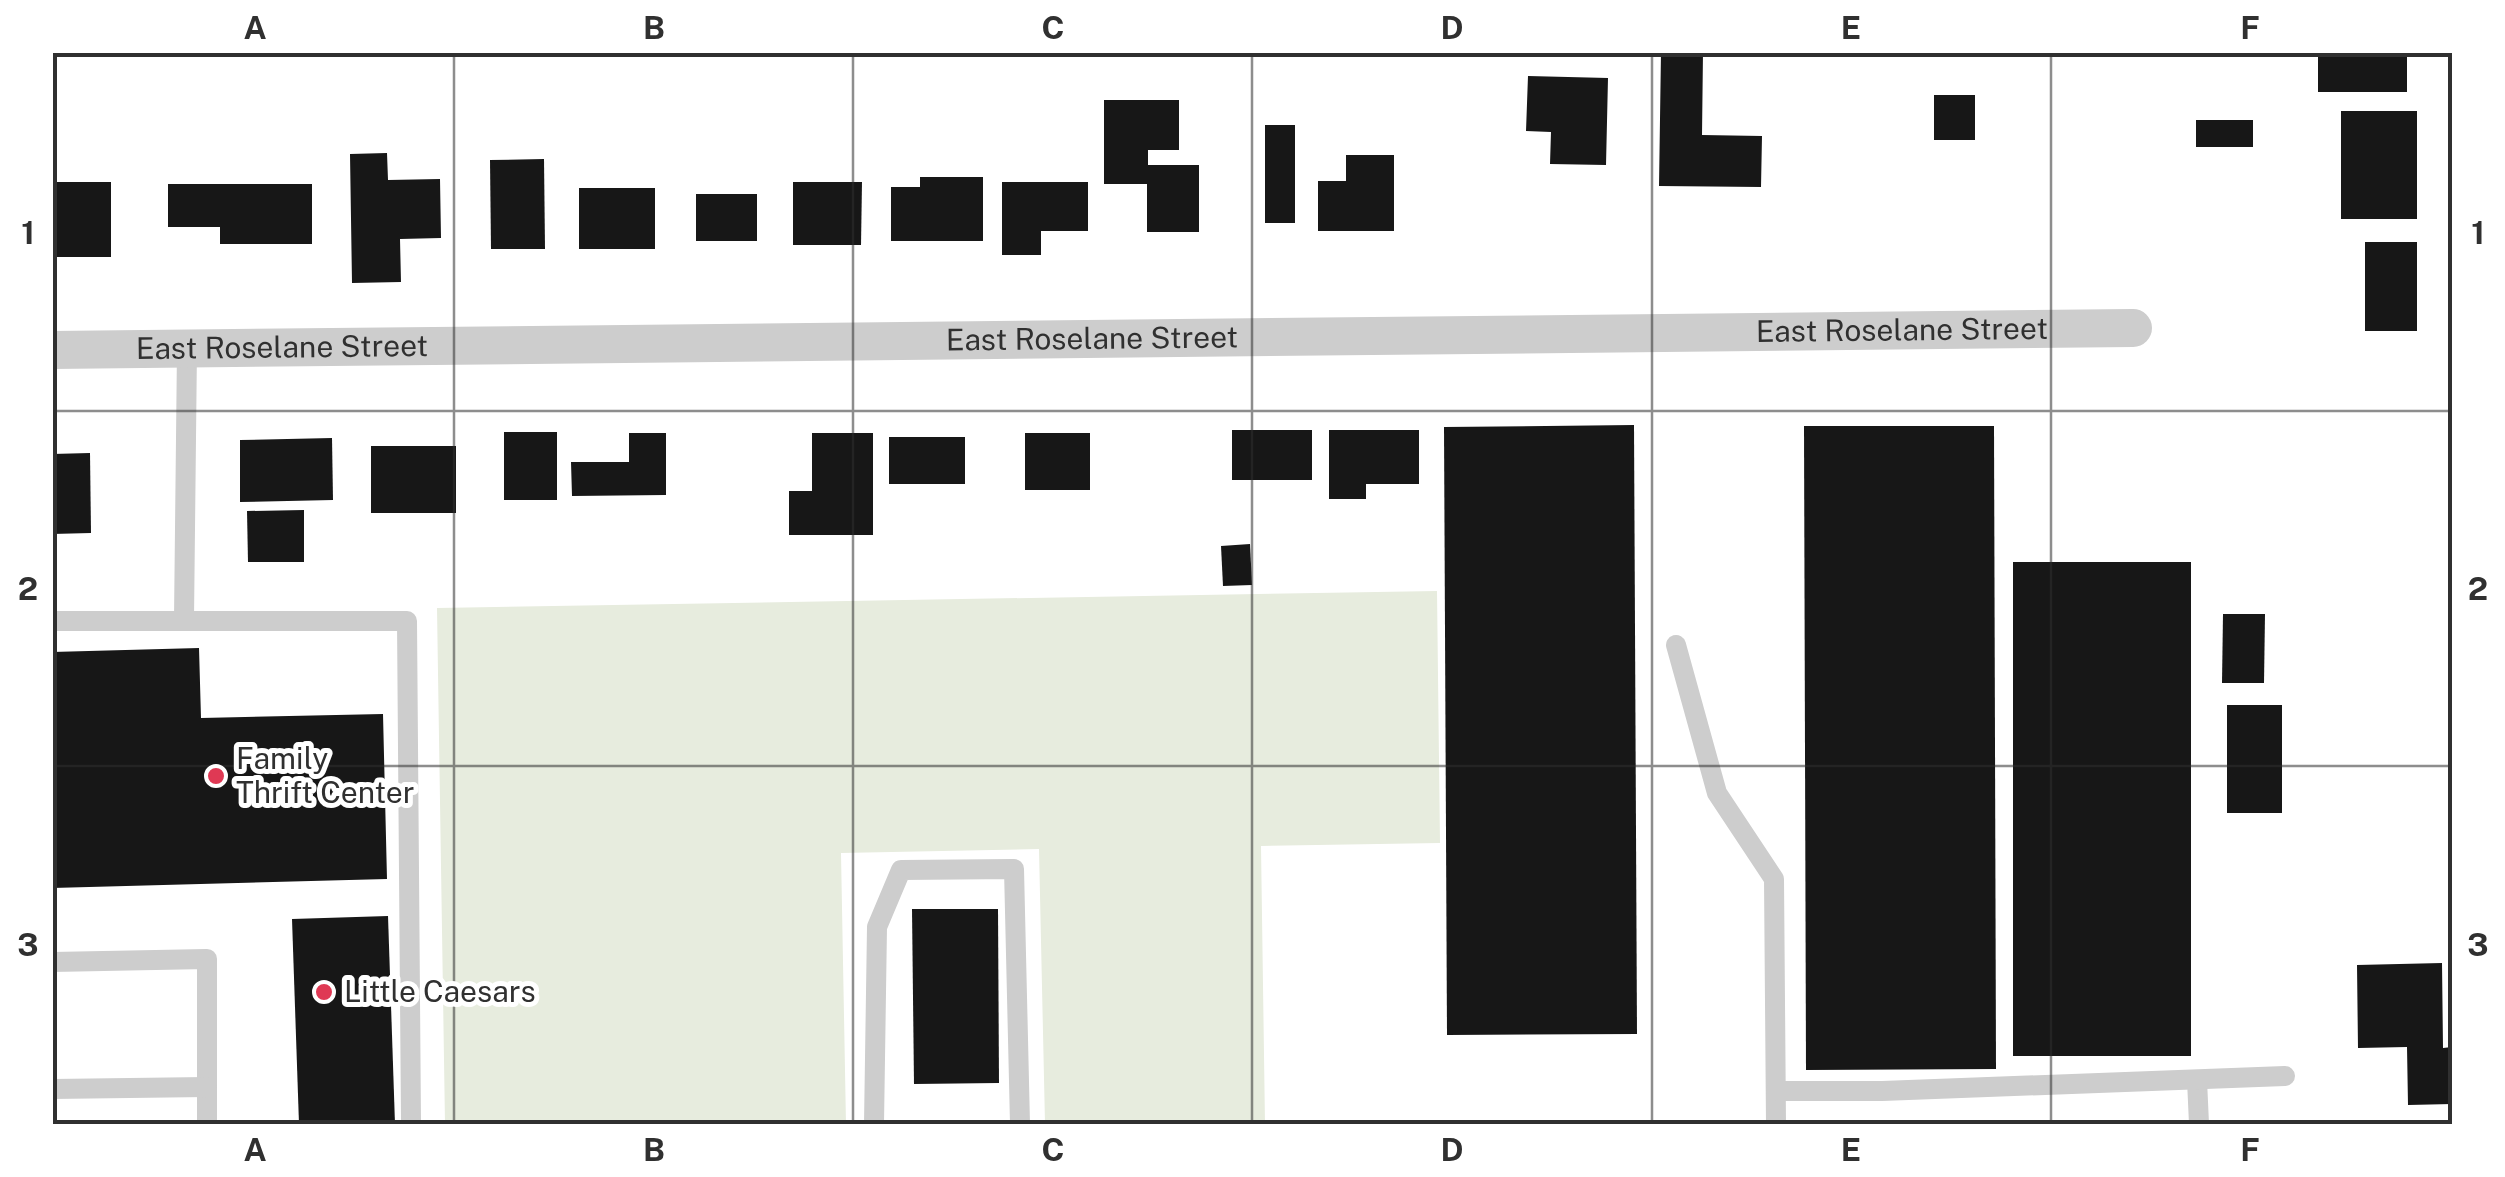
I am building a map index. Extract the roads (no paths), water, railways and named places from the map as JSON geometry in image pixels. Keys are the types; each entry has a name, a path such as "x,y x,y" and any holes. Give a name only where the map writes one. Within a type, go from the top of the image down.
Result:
{"street":[{"name":"East Roselane Street","path":"52,350 2133,328"}],"lane":[{"path":"184,620 188,348"},
{"path":"52,621 408,621 411,1124"},
{"path":"1676,645 1717,794 1774,878 1776,1124"},
{"path":"874,1124 877,927 901,870 1014,869 1020,1124"},
{"path":"52,962 207,960 207,1124"},
{"path":"1776,1091 2284,1076"},
{"path":"2197,1080 2199,1124"},
{"path":"52,1089 207,1087"}],"place":[{"name":"Family Thrift Center","path":"216,776"},
{"name":"Little Caesars","path":"324,992"}]}
